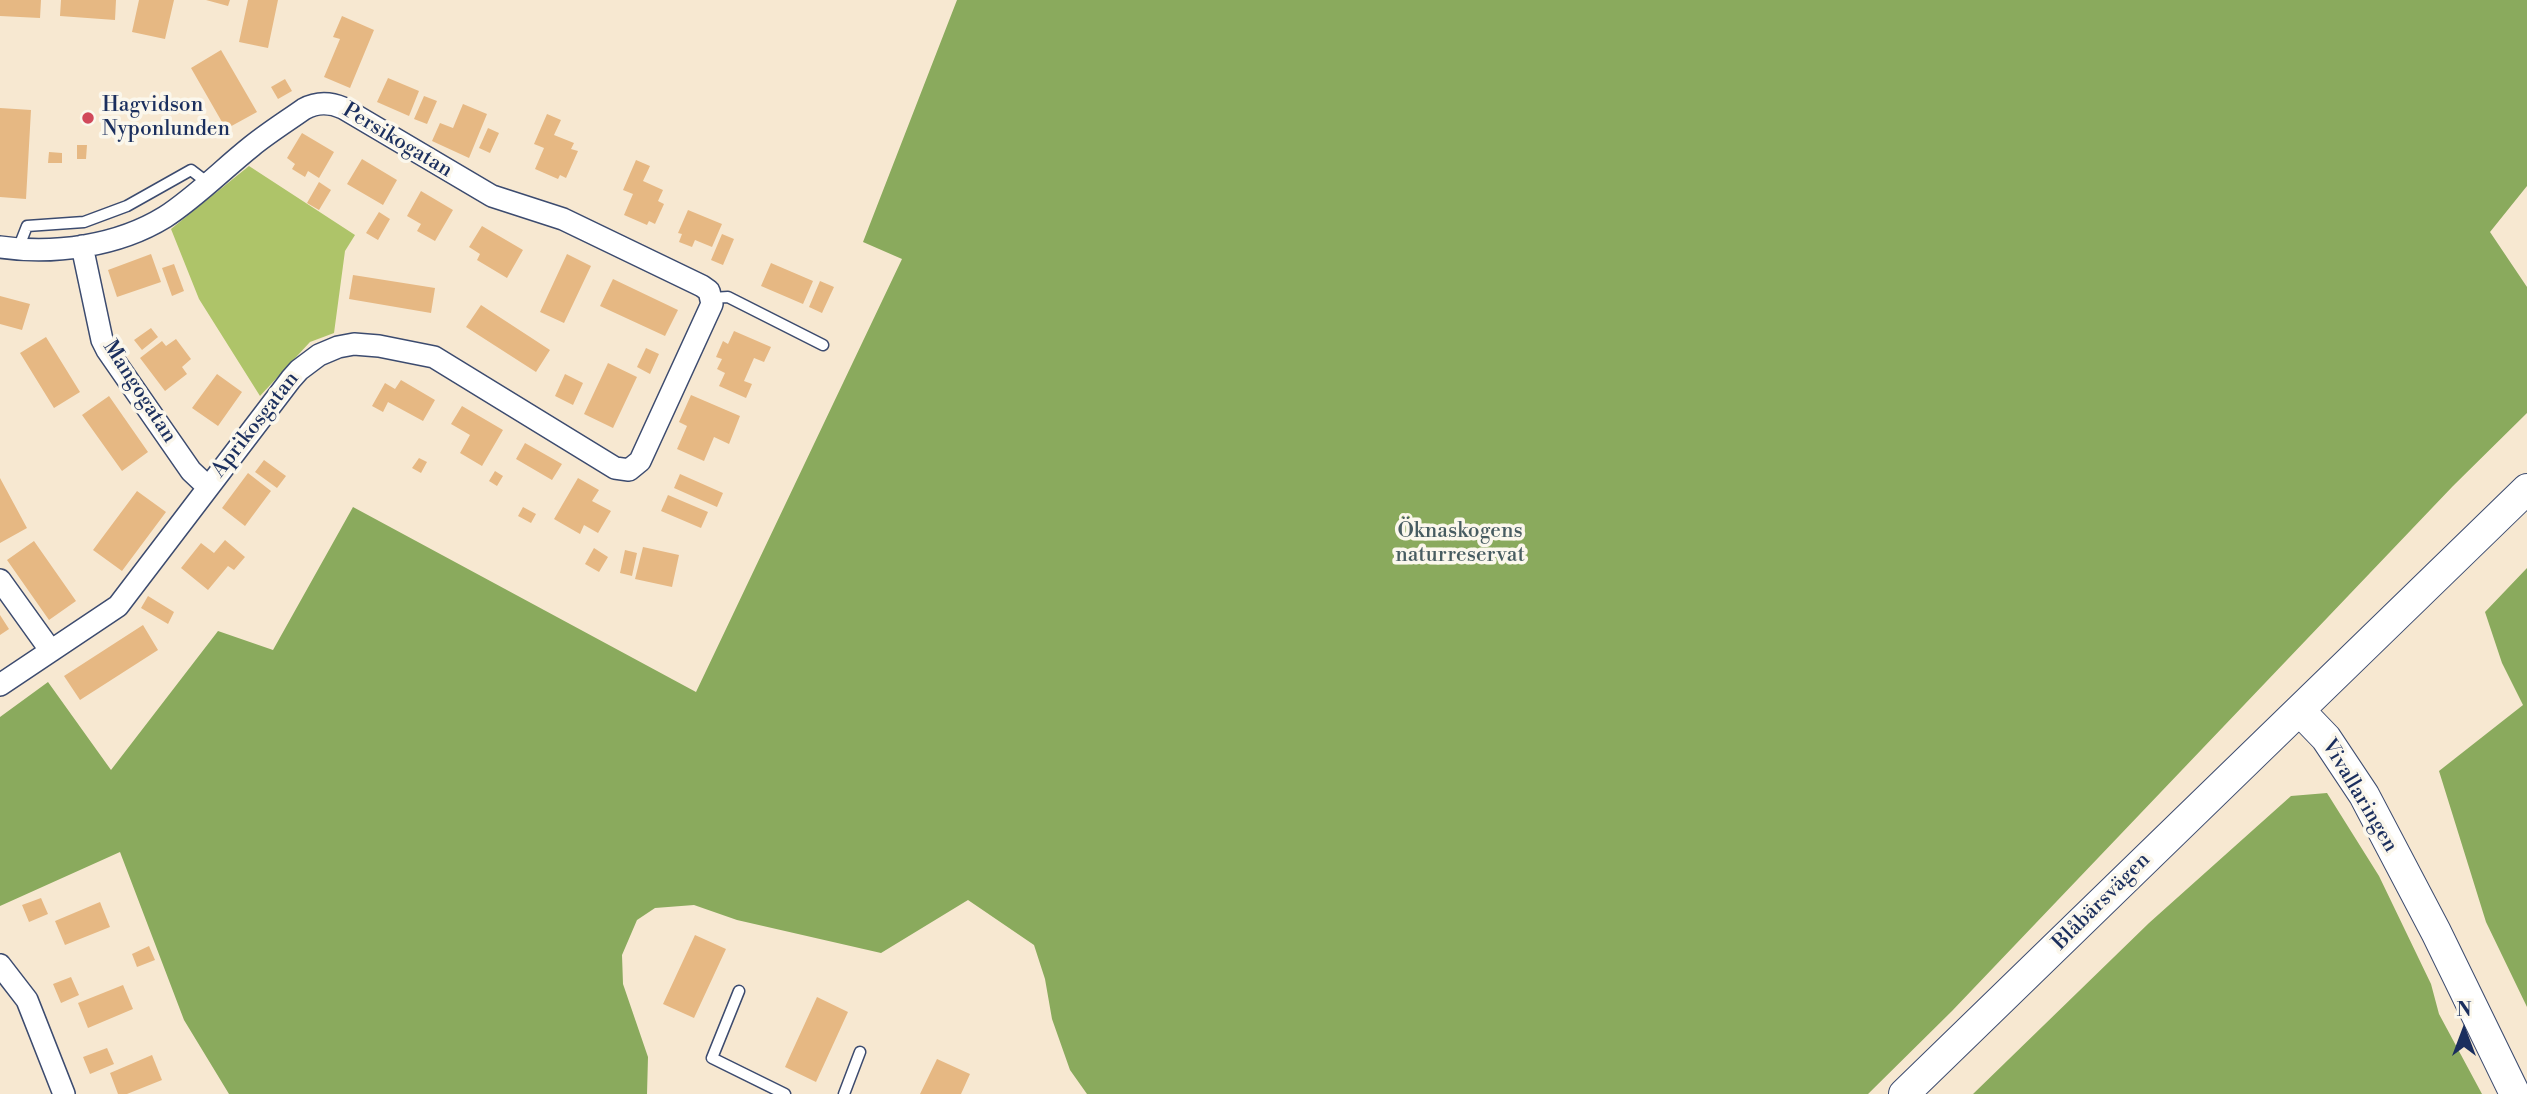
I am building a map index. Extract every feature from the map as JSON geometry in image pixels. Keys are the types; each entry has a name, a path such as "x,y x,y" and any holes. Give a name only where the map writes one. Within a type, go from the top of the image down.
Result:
{"street":[{"name":"Persikogatan","path":"9,248 50,250 82,246 140,230 165,217 253,145 304,109 311,105 329,103 343,108 492,197 572,223 702,286 709,291 711,304"},
{"name":"Mangogatan","path":"82,246 102,340 107,350 191,471 208,487"},
{"name":"Aprikosgatan","path":"0,685 118,606 309,360 329,350 354,344 379,346 444,360 615,468 629,470 640,461 711,304"},
{"path":"2300,711 2527,489"},
{"path":"0,580 51,651"},
{"name":"Blåbärsvägen","path":"1904,1094 2300,711"},
{"name":"Vivallaringen","path":"2300,711 2326,738 2364,795 2436,932 2515,1094"},
{"path":"0,965 27,1000 64,1094"}],"lane":[{"path":"9,248 27,226 84,222 127,206 191,170 208,183"},
{"path":"711,304 728,297 823,345"},
{"path":"739,991 712,1058 785,1094"},
{"path":"844,1094 860,1052"}],"green space":[{"name":"Öknaskogens naturreservat","path":"957,0 2527,0 2527,186 2490,232 2527,287 2527,413 2453,486 1952,1011 1868,1094 1087,1094 1070,1070 1052,1019 1045,979 1034,945 968,900 881,953 737,920 694,905 655,908 637,920 622,955 623,984 648,1057 647,1094 229,1094 184,1020 120,852 0,906 0,717 48,682 111,770 218,631 273,650 353,507 696,692 902,259 863,242"},
{"path":"249,166 355,235 345,251 334,333 310,342 260,396 199,299 171,229"},
{"path":"2527,568 2527,1007 2486,922 2439,771 2523,705 2502,663 2485,612"},
{"path":"2327,793 2379,876 2431,984 2439,1014 2482,1094 1973,1094 2149,923 2291,796"}],"building":[{"path":"0,0 41,0 40,18 0,16"},
{"path":"61,0 116,0 115,20 60,16"},
{"path":"139,0 174,0 165,39 132,32"},
{"path":"206,0 230,0 228,6"},
{"path":"248,0 278,0 268,48 239,42"},
{"path":"342,16 374,30 350,88 324,77 340,39 333,37"},
{"path":"221,50 257,112 226,129 191,68"},
{"path":"388,78 419,91 409,116 377,102"},
{"path":"285,79 292,91 278,99 271,87"},
{"path":"424,96 437,101 427,124 414,119"},
{"path":"463,104 487,114 469,158 432,141 440,123 453,128"},
{"path":"0,108 31,110 26,199 0,197"},
{"path":"547,114 561,120 554,135 574,143 571,149 578,151 566,178 560,175 558,179 535,169 544,148 534,144"},
{"path":"488,128 499,133 490,153 479,148"},
{"path":"302,133 334,152 319,178 308,171 305,177 292,169 295,164 287,158"},
{"path":"77,145 87,145 86,159 77,159"},
{"path":"49,152 62,153 62,163 48,163"},
{"path":"362,159 397,180 383,205 347,184"},
{"path":"636,160 650,166 643,181 663,190 658,201 664,204 655,224 649,221 647,225 624,215 633,194 623,190"},
{"path":"319,182 331,190 319,210 307,203"},
{"path":"421,191 453,210 435,241 417,231 421,224 407,216"},
{"path":"688,210 722,224 712,247 695,240 692,247 679,242 682,234 678,233"},
{"path":"379,212 390,219 378,240 366,233"},
{"path":"482,226 523,250 507,278 477,260 480,254 469,247"},
{"path":"722,234 734,239 723,265 711,260"},
{"path":"151,254 161,282 117,297 108,270"},
{"path":"567,254 591,266 564,323 540,312"},
{"path":"771,263 813,281 803,304 761,286"},
{"path":"174,264 184,291 172,296 162,268"},
{"path":"353,275 435,288 431,313 349,299"},
{"path":"613,279 678,310 665,336 600,306"},
{"path":"820,281 834,287 822,313 809,307"},
{"path":"0,296 30,304 22,330 0,324"},
{"path":"481,305 550,350 536,372 466,327"},
{"path":"151,328 158,337 142,350 134,340"},
{"path":"734,331 771,347 764,362 754,358 744,381 752,384 746,398 719,386 725,373 717,369 722,359 716,357 723,341 728,344"},
{"path":"46,337 80,392 54,408 20,353"},
{"path":"176,339 191,359 182,367 187,374 165,391 140,358 162,341 166,346"},
{"path":"646,348 659,354 650,374 637,367"},
{"path":"608,363 637,377 613,428 584,414"},
{"path":"217,374 242,392 218,426 192,408"},
{"path":"565,374 583,383 573,405 555,396"},
{"path":"401,380 435,400 423,421 388,402 383,412 372,406 385,383 395,389"},
{"path":"691,395 740,416 729,444 714,437 704,461 677,449 687,426 679,422"},
{"path":"109,396 148,452 122,471 82,415"},
{"path":"462,406 503,430 482,466 460,453 470,435 451,424"},
{"path":"525,443 562,464 552,480 516,459"},
{"path":"419,458 427,462 421,473 412,468"},
{"path":"264,460 286,476 277,488 255,472"},
{"path":"495,471 503,476 497,486 489,481"},
{"path":"248,473 271,491 245,526 222,508"},
{"path":"680,474 723,493 717,507 674,488"},
{"path":"0,478 27,528 0,543"},
{"path":"578,478 599,490 592,501 611,511 598,533 584,525 580,534 554,519"},
{"path":"137,491 166,512 122,571 93,550"},
{"path":"668,495 708,512 701,528 661,511"},
{"path":"523,507 536,514 531,523 518,516"},
{"path":"225,540 245,557 234,570 228,566 208,590 181,568 201,543 214,553"},
{"path":"34,541 76,601 49,620 7,560"},
{"path":"643,547 679,555 672,587 635,579"},
{"path":"594,548 608,557 599,572 585,564"},
{"path":"625,550 637,553 632,576 620,573"},
{"path":"148,596 174,612 168,624 141,608"},
{"path":"0,615 9,629 0,635"},
{"path":"143,625 158,650 80,700 64,676"},
{"path":"41,898 48,914 29,922 22,905"},
{"path":"100,902 110,927 65,945 55,921"},
{"path":"695,935 726,949 694,1018 663,1004"},
{"path":"149,946 155,960 137,967 132,954"},
{"path":"71,977 79,995 61,1003 53,984"},
{"path":"123,985 133,1009 88,1028 78,1003"},
{"path":"817,997 848,1012 816,1082 785,1067"},
{"path":"107,1048 114,1064 90,1074 83,1057"},
{"path":"152,1055 162,1080 127,1094 118,1094 110,1073"},
{"path":"937,1059 970,1074 961,1094 920,1094"}],"place":[{"name":"Hagvidson Nyponlunden","path":"88,118"}]}
